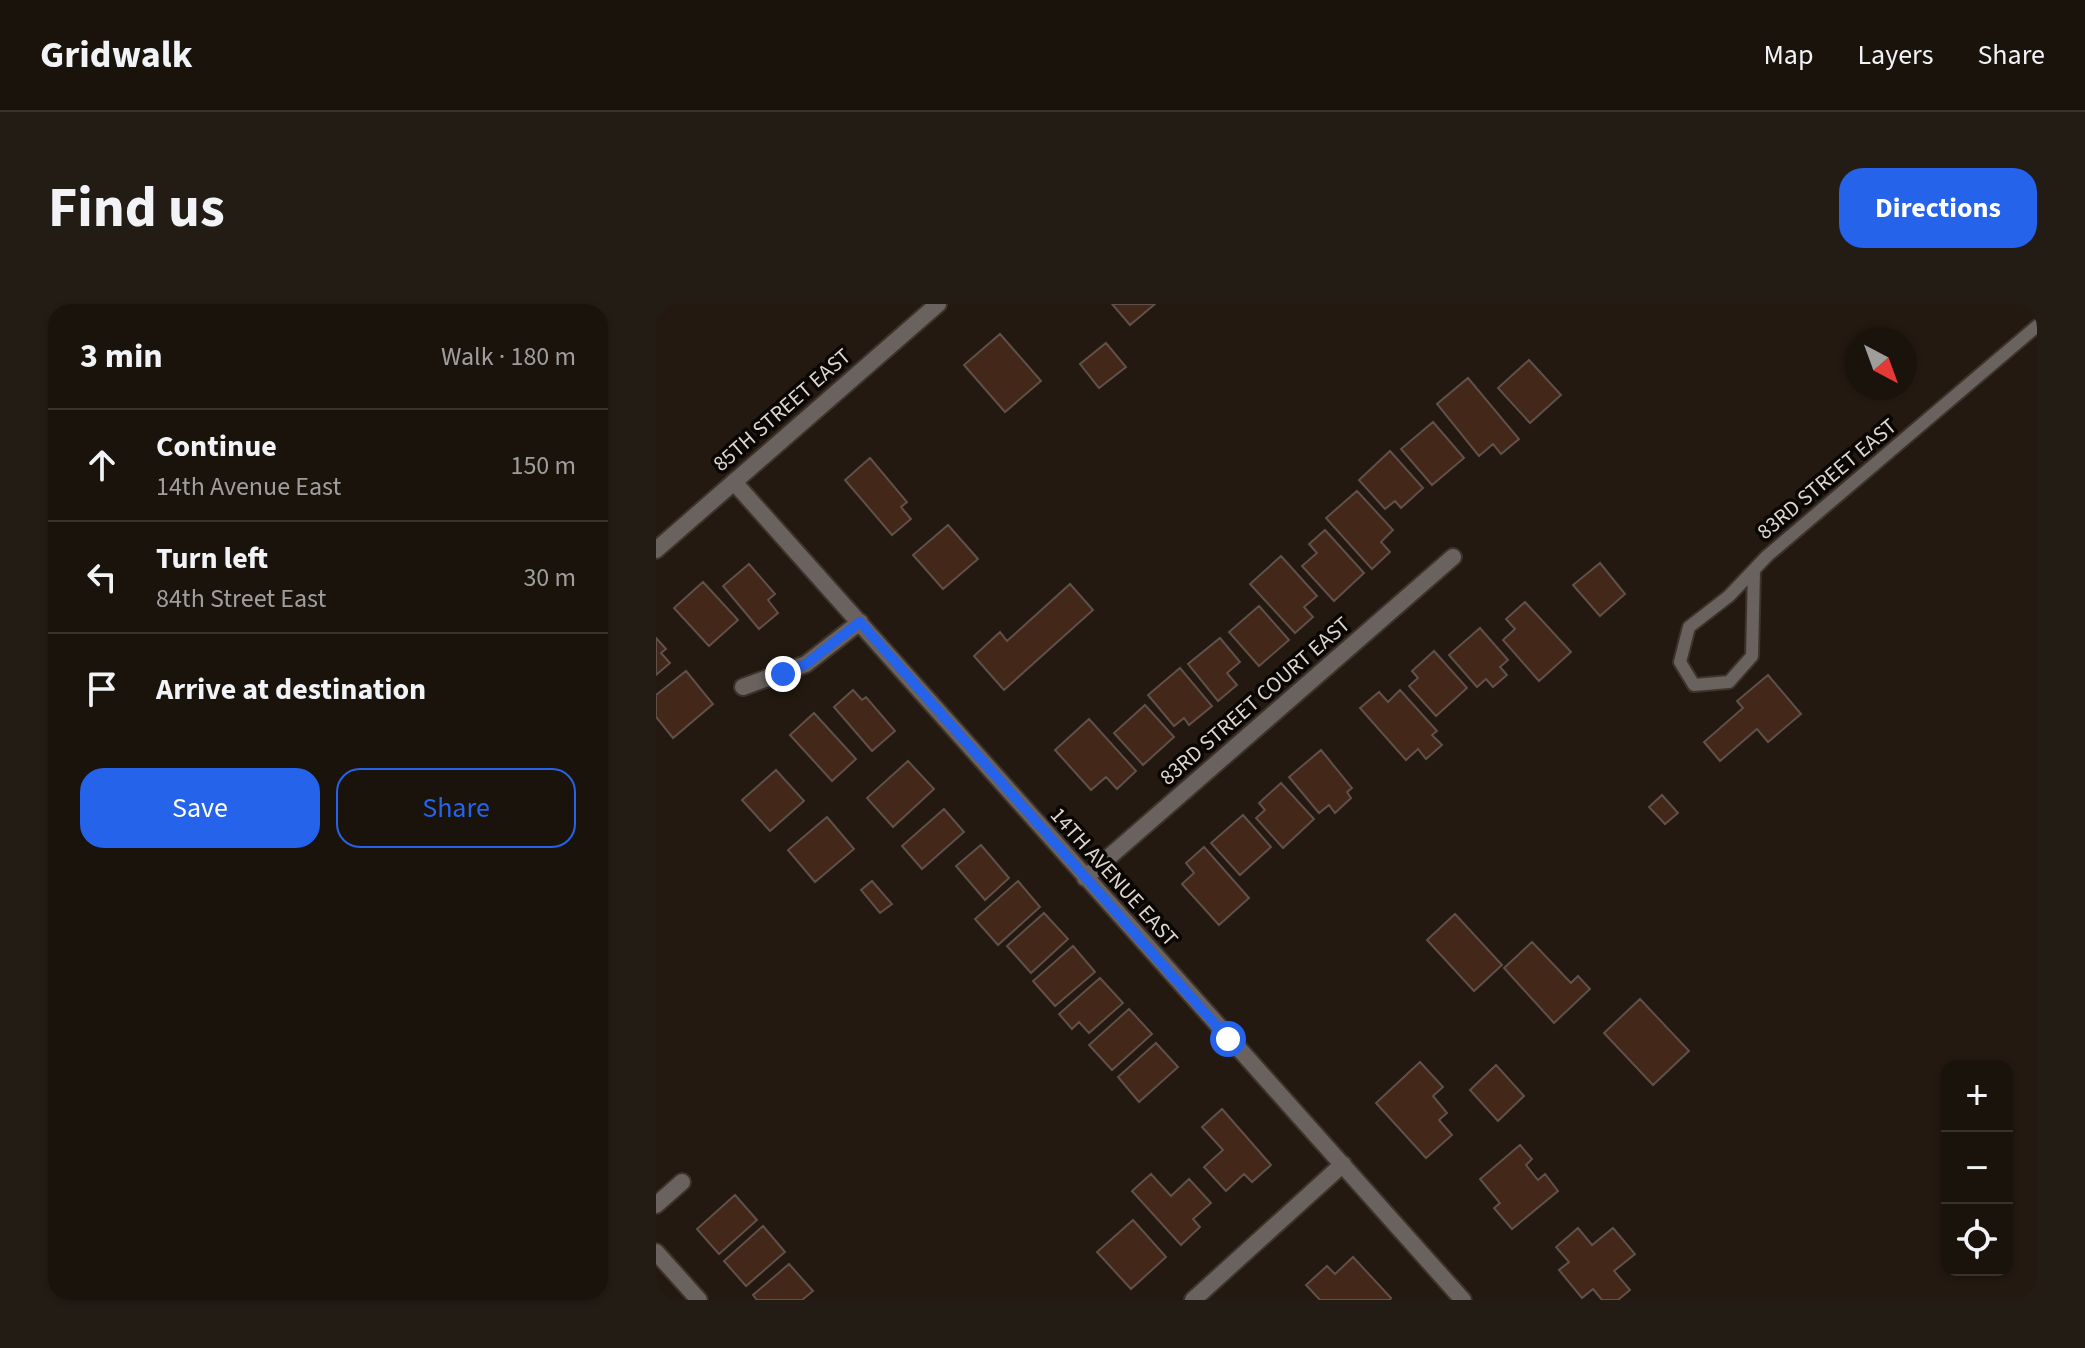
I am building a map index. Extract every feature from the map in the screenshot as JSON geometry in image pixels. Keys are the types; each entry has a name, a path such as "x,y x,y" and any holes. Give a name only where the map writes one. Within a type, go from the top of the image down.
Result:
{"street":[{"name":"85TH STREET EAST","path":"656,550 938,304"},
{"name":"14TH AVENUE EAST","path":"734,482 1463,1300"},
{"name":"83RD STREET COURT EAST","path":"1085,878 1453,557"},
{"path":"743,687 806,664 860,622"},
{"path":"1193,1300 1343,1164"},
{"path":"656,1205 682,1182"},
{"path":"656,1252 699,1300"}],"lane":[{"name":"83RD STREET EAST","path":"1754,570 1752,656 1729,682 1694,685 1680,662 1689,627 1729,596 1754,570 1778,546 2037,326"}],"building":[{"path":"1112,304 1155,304 1130,325"},
{"path":"1000,334 1041,381 1005,412 964,365"},
{"path":"1106,343 1126,367 1099,388 1080,364"},
{"path":"1529,360 1561,395 1530,423 1498,388"},
{"path":"1468,378 1519,439 1501,454 1493,444 1479,456 1437,404"},
{"path":"1433,422 1464,458 1432,485 1401,449"},
{"path":"1390,451 1423,488 1401,508 1395,501 1385,509 1359,480"},
{"path":"870,458 907,502 901,507 911,519 892,535 845,480"},
{"path":"1357,491 1393,530 1381,542 1390,552 1372,569 1326,518"},
{"path":"948,525 978,559 943,589 913,555"},
{"path":"1325,530 1364,573 1334,601 1302,566 1317,553 1309,544"},
{"path":"1281,556 1317,596 1304,607 1313,617 1295,633 1250,584"},
{"path":"1600,563 1625,594 1600,616 1573,585"},
{"path":"749,564 775,594 768,600 778,613 759,629 723,586"},
{"path":"703,582 738,620 709,646 674,608"},
{"path":"1070,584 1093,610 1004,690 974,656 1000,632 1007,641"},
{"path":"1525,602 1571,652 1539,681 1503,640 1515,629 1506,619"},
{"path":"1259,606 1289,640 1259,666 1229,632"},
{"path":"1480,628 1508,660 1500,667 1507,675 1493,687 1486,679 1477,687 1449,655"},
{"path":"656,638 666,649 661,653 670,663 656,675"},
{"path":"1220,638 1240,662 1227,673 1237,685 1218,701 1188,664"},
{"path":"1434,651 1467,688 1436,716 1409,686 1418,678 1412,671"},
{"path":"1180,668 1212,706 1189,725 1184,718 1174,726 1148,695"},
{"path":"686,671 713,704 673,738 656,717 656,695"},
{"path":"1768,675 1801,714 1768,742 1757,729 1720,761 1704,742 1743,708 1737,701"},
{"path":"853,690 862,700 866,697 895,731 872,751 834,707"},
{"path":"1400,690 1437,731 1432,735 1442,745 1426,759 1418,749 1406,760 1360,708 1379,692 1388,702"},
{"path":"1145,705 1174,737 1143,765 1114,733"},
{"path":"814,713 856,759 832,781 790,735"},
{"path":"1089,719 1136,771 1117,789 1106,777 1091,790 1055,750"},
{"path":"1321,750 1352,788 1347,792 1351,798 1335,813 1329,805 1319,813 1289,777"},
{"path":"908,761 934,789 893,827 867,798"},
{"path":"776,770 804,801 770,831 742,800"},
{"path":"1281,783 1314,819 1283,848 1256,818 1265,810 1259,803"},
{"path":"1662,795 1678,813 1665,824 1649,807"},
{"path":"944,809 964,832 922,869 902,846"},
{"path":"1243,815 1271,847 1240,875 1211,843"},
{"path":"827,817 854,849 815,882 788,850"},
{"path":"981,845 1009,878 985,900 956,866"},
{"path":"1204,847 1249,898 1219,925 1182,884 1194,873 1186,863"},
{"path":"872,881 892,904 880,913 861,890"},
{"path":"1018,881 1040,907 998,945 975,919"},
{"path":"1044,913 1068,939 1031,973 1007,946"},
{"path":"1455,914 1502,965 1474,991 1427,940"},
{"path":"1532,942 1571,983 1578,976 1590,989 1554,1023 1504,968"},
{"path":"1073,946 1095,972 1055,1006 1033,981"},
{"path":"1100,978 1123,1003 1089,1033 1079,1022 1072,1029 1059,1014"},
{"path":"1640,999 1689,1051 1653,1085 1604,1033"},
{"path":"1129,1009 1152,1034 1112,1070 1089,1045"},
{"path":"1156,1043 1178,1067 1139,1102 1118,1077"},
{"path":"1420,1062 1443,1087 1433,1096 1447,1113 1439,1120 1452,1135 1426,1158 1376,1103"},
{"path":"1496,1065 1524,1096 1498,1121 1470,1090"},
{"path":"1222,1109 1271,1165 1252,1182 1244,1174 1226,1191 1204,1167 1223,1150 1202,1127"},
{"path":"1520,1145 1532,1159 1526,1165 1538,1180 1545,1174 1558,1191 1512,1229 1494,1208 1500,1203 1480,1179"},
{"path":"1151,1174 1171,1196 1189,1179 1211,1203 1193,1219 1200,1227 1181,1245 1132,1191"},
{"path":"735,1195 757,1220 719,1254 697,1229"},
{"path":"1133,1220 1166,1257 1131,1289 1097,1252"},
{"path":"763,1226 785,1252 746,1286 724,1261"},
{"path":"1578,1228 1592,1245 1613,1228 1635,1254 1614,1271 1630,1290 1618,1300 1602,1300 1593,1289 1582,1298 1559,1270 1569,1262 1556,1247"},
{"path":"1353,1257 1390,1300 1320,1300 1306,1285 1327,1266 1335,1274"},
{"path":"789,1264 813,1291 802,1300 757,1300 753,1295"}],"route":[{"path":"783,674 827,650 860,622 1228,1039"}]}
